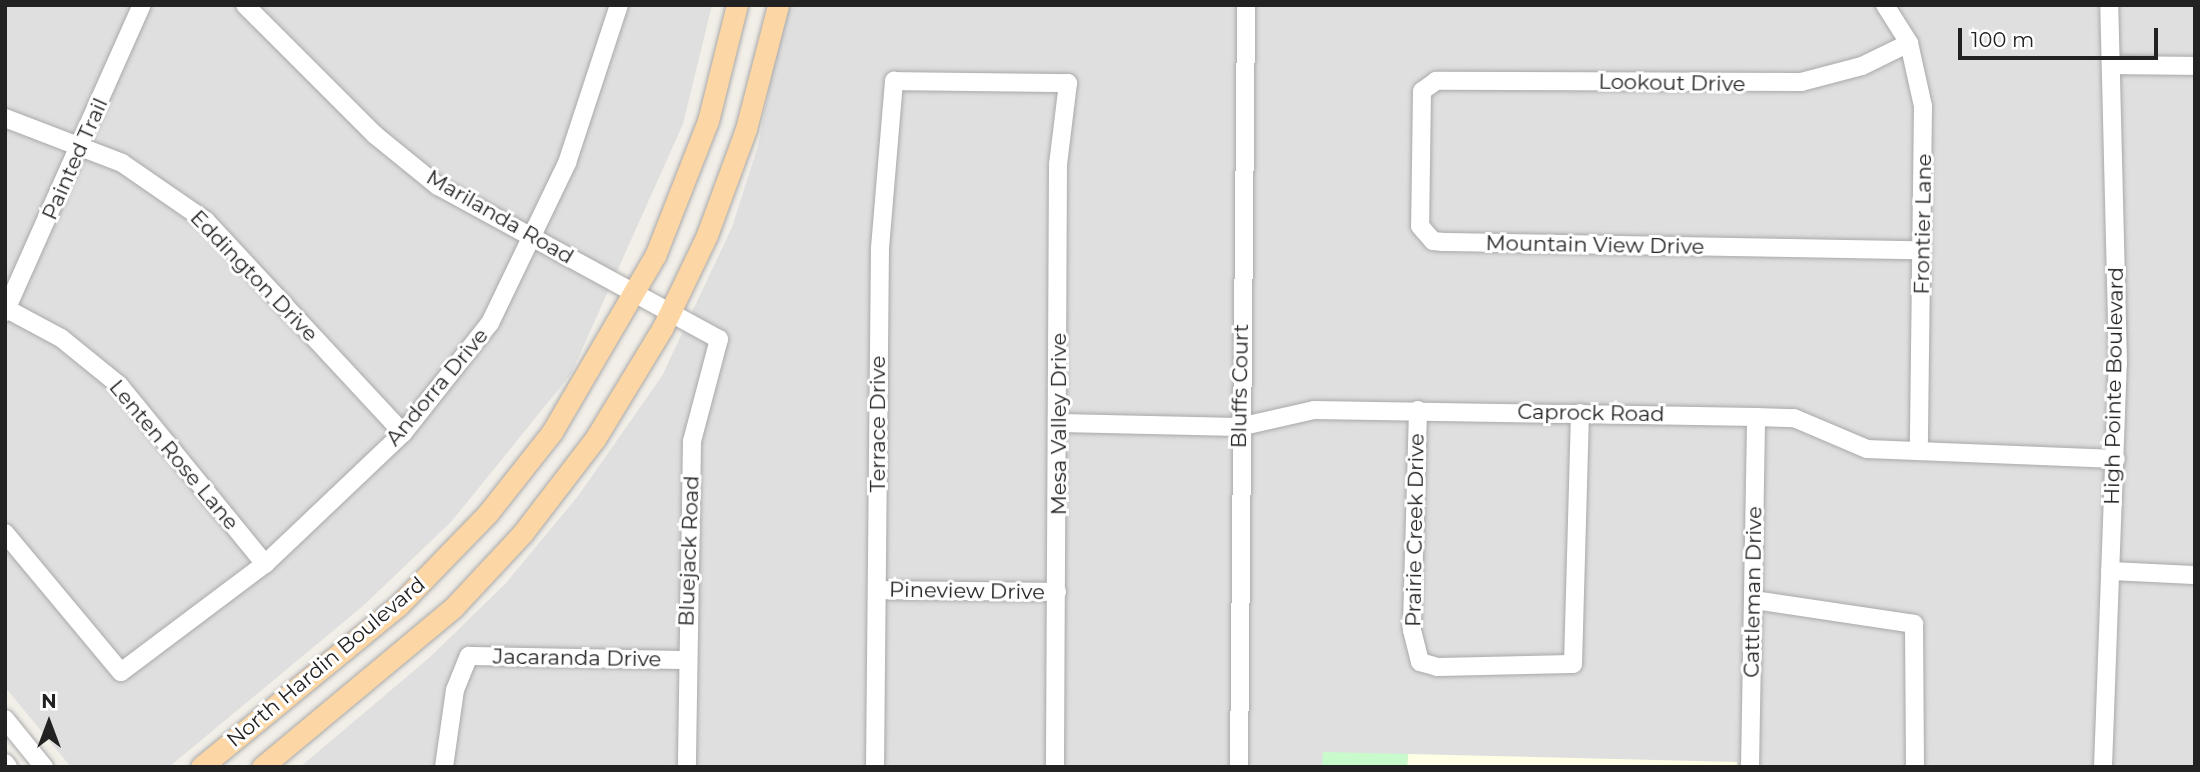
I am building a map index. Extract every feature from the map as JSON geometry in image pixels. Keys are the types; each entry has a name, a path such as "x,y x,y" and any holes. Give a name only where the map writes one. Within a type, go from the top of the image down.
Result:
{"main road":[{"name":"North Hardin Boulevard","path":"201,767 369,632 467,537 552,432 638,292 694,163 737,5"},
{"name":"North Hardin Boulevard","path":"262,767 417,641 522,534 595,439 671,311 732,172 778,5"}],"street":[{"name":"Painted Trail","path":"6,310 83,145 142,5"},
{"name":"Marilanda Road","path":"245,5 385,144 438,186 534,240 638,292 719,339"},
{"name":"Andorra Drive","path":"5,533 121,672 265,564 403,433 490,323 534,240 619,5"},
{"name":"Bluffs Court","path":"1239,767 1239,427 1246,5"},
{"name":"Frontier Lane","path":"1885,5 1909,43 1923,106 1919,451"},
{"name":"High Pointe Boulevard","path":"2103,767 2116,458 2109,5"},
{"name":"Lookout Drive","path":"1428,85 1801,82 1862,66 1909,43"},
{"path":"2112,65 2195,66"},
{"name":"Mesa Valley Drive","path":"894,81 1068,83 1058,164 1060,423 1055,767"},
{"name":"Terrace Drive","path":"875,767 880,248 894,81"},
{"name":"Mountain View Drive","path":"1428,85 1422,91 1420,226 1433,241 1922,250"},
{"name":"Eddington Drive","path":"5,118 83,145 206,221 403,433"},
{"name":"Lenten Rose Lane","path":"6,310 61,338 119,385 265,564"},
{"name":"Bluejack Road","path":"687,767 686,660 692,442 719,339"},
{"name":"Caprock Road","path":"1060,423 1239,427 1314,410 1794,418 1867,449 2116,458"},
{"name":"Prairie Creek Drive","path":"1418,410 1416,656 1437,667 1573,664 1580,413"},
{"name":"Cattleman Drive","path":"1750,767 1756,417"},
{"path":"2110,571 2195,575"},
{"name":"Pineview Drive","path":"877,590 1057,592"},
{"path":"1754,600 1914,624 1915,767"},
{"name":"Jacaranda Drive","path":"444,767 455,690 469,656 686,660"},
{"path":"5,719 44,767"}],"shaded area":[{"path":"5,5 712,5 683,124 571,374 451,522 364,605 169,767 71,767 5,687"},
{"path":"785,5 2195,5 2195,767 300,767 429,658 506,583 578,496 662,376 732,227 758,146"},
{"path":"1408,754 1737,762 1737,767 1407,767"}],"green space":[{"path":"1323,752 1408,754 1407,767 1278,767 1322,765"}]}
